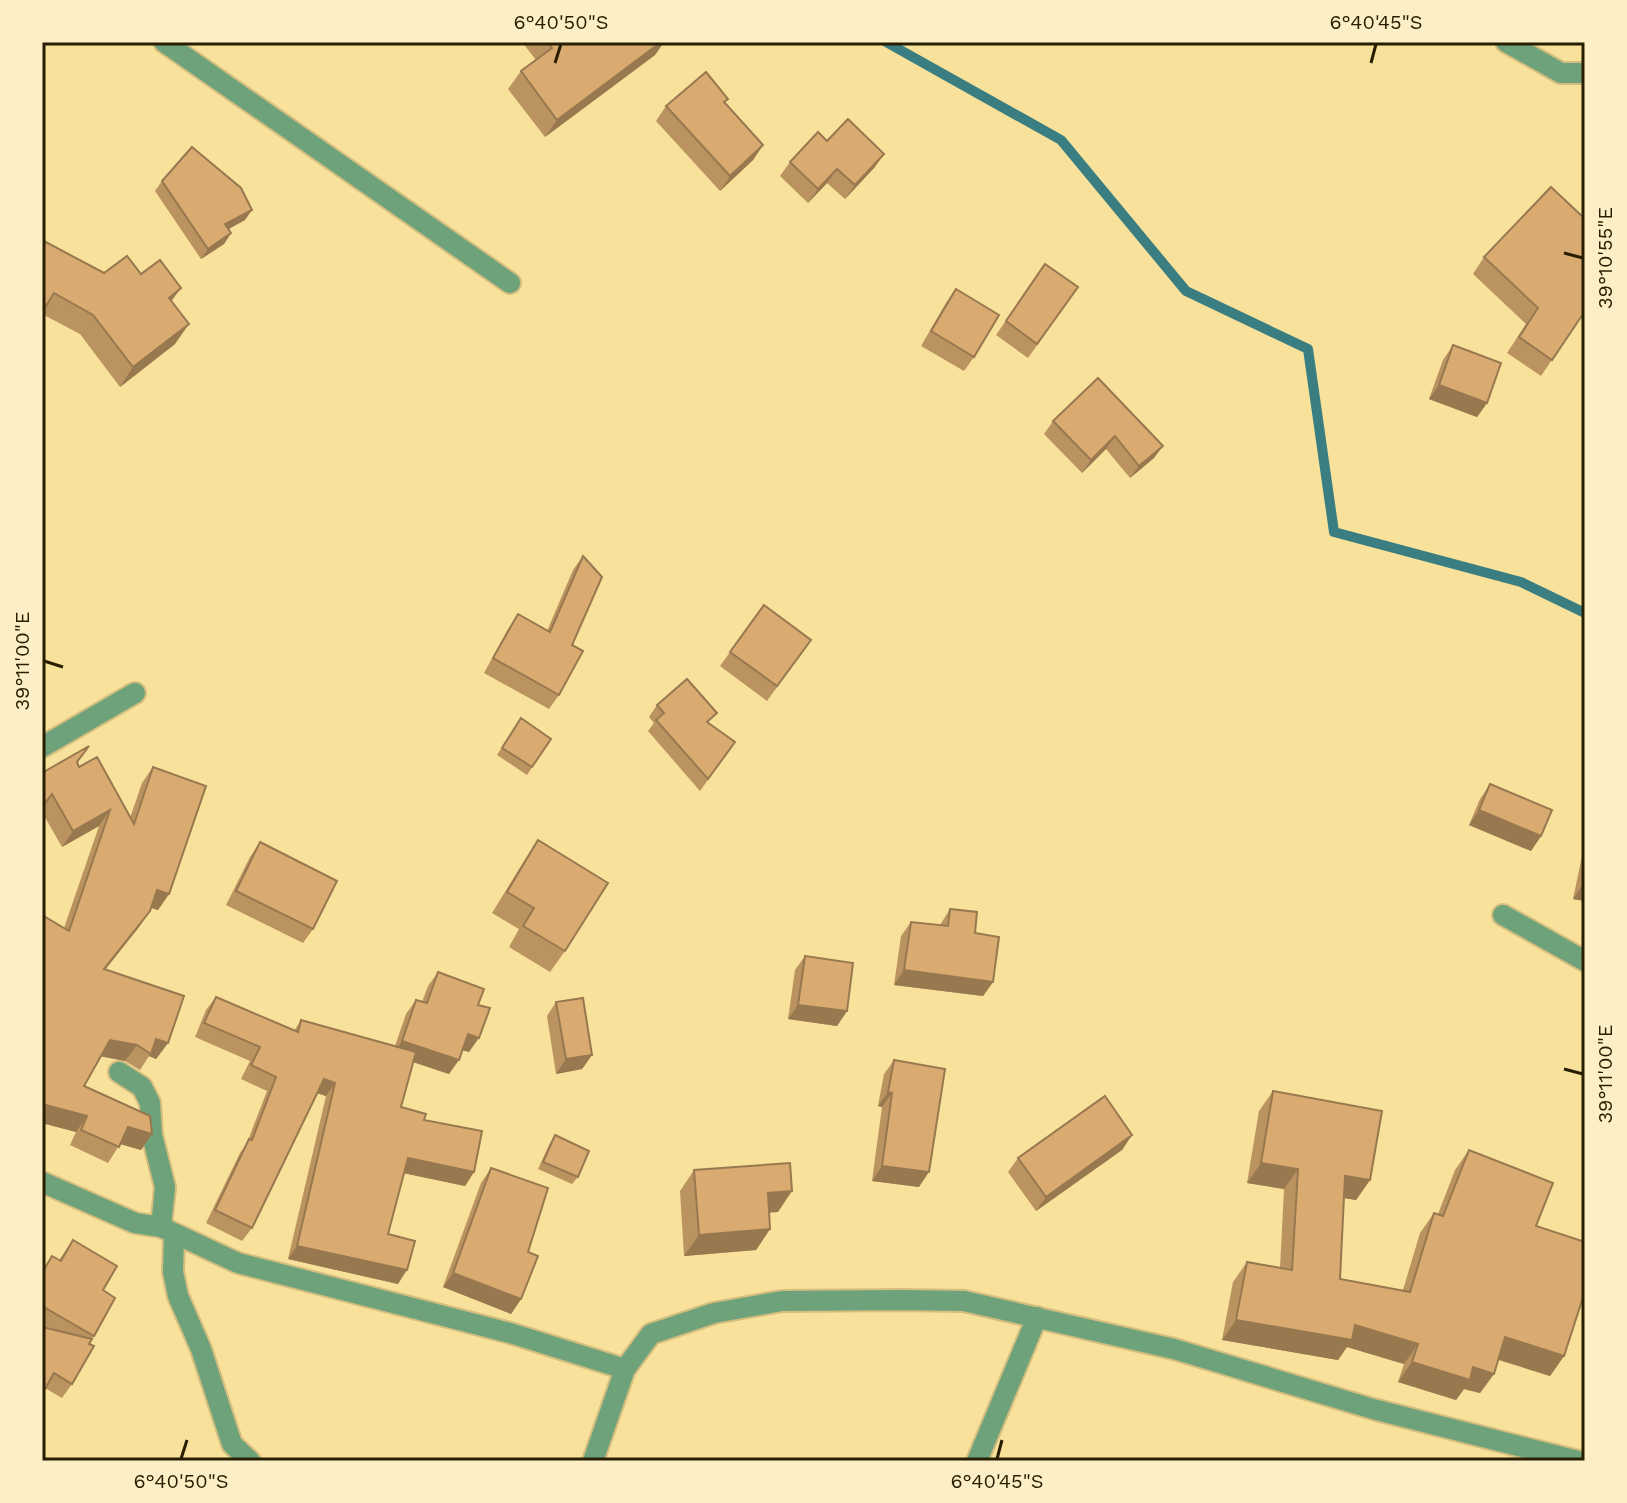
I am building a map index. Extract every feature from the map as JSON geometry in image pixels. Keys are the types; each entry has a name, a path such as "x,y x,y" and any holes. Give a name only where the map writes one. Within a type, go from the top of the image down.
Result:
{"street":[{"path":"164,42 510,283"},
{"path":"1506,42 1561,73 1585,73"},
{"path":"42,747 135,693"},
{"path":"1503,915 1585,961"},
{"path":"119,1072 142,1087 150,1103 152,1135 165,1187 167,1231 178,1296 201,1349 232,1444 250,1461"},
{"path":"42,1182 135,1223 167,1231 238,1263 510,1333 625,1369"},
{"path":"599,1457 625,1369 651,1334 714,1313 782,1301 964,1301 1174,1349 1373,1409 1578,1461"},
{"path":"977,1461 1037,1317"}],"building":[{"path":"548,42 661,42 557,120 521,71 552,48"},
{"path":"706,72 728,99 724,102 763,145 730,176 666,106"},
{"path":"848,119 884,154 855,185 837,169 818,189 790,162 818,132 827,141"},
{"path":"192,147 241,188 252,210 225,224 231,233 208,249 162,181"},
{"path":"1551,187 1585,219 1585,311 1552,360 1519,337 1538,308 1484,257"},
{"path":"42,240 104,273 127,256 141,274 160,260 181,288 169,298 189,324 133,367 93,315 54,293 42,312"},
{"path":"1045,264 1078,287 1037,344 1006,321"},
{"path":"956,289 999,315 974,357 931,331"},
{"path":"1453,345 1501,363 1487,403 1439,385"},
{"path":"1098,378 1163,446 1139,466 1115,436 1091,460 1053,421"},
{"path":"583,556 602,577 572,645 583,651 559,695 493,658 518,614 550,632"},
{"path":"764,605 811,640 777,686 730,652"},
{"path":"687,679 717,713 707,722 735,742 708,779 656,720 664,713 657,705"},
{"path":"521,718 551,739 532,767 502,748"},
{"path":"89,746 77,762 79,767 97,757 134,824 153,767 206,786 169,894 157,890 150,911 104,969 184,996 168,1043 156,1039 151,1054 137,1045 110,1040 84,1086 150,1116 152,1134 128,1127 119,1147 81,1130 87,1116 42,1104 42,915 69,931 110,810 73,831 52,794 42,807 42,773"},
{"path":"1490,784 1552,810 1541,836 1479,810"},
{"path":"538,840 608,883 565,951 523,926 534,908 507,892"},
{"path":"260,842 337,881 313,929 236,891"},
{"path":"950,909 977,912 975,933 999,937 993,982 904,970 911,922 948,926"},
{"path":"805,956 853,963 847,1011 798,1005"},
{"path":"438,972 484,989 478,1005 490,1008 479,1038 468,1034 459,1060 402,1041 416,1000 427,1003"},
{"path":"216,997 298,1032 301,1020 416,1052 401,1107 426,1114 424,1120 482,1131 474,1172 408,1158 388,1234 415,1241 407,1270 297,1246 335,1083 324,1079 252,1228 215,1210 249,1139 252,1140 276,1077 251,1065 260,1047 204,1023"},
{"path":"583,998 592,1055 566,1059 556,1002"},
{"path":"894,1060 945,1069 929,1172 882,1166"},
{"path":"1273,1091 1382,1111 1370,1180 1345,1176 1340,1279 1410,1292 1434,1213 1443,1216 1469,1150 1553,1183 1536,1226 1585,1242 1585,1291 1564,1356 1505,1337 1494,1374 1473,1367 1470,1380 1412,1362 1418,1344 1355,1325 1352,1340 1236,1320 1247,1262 1292,1270 1298,1169 1261,1163"},
{"path":"1105,1096 1132,1135 1046,1197 1018,1158"},
{"path":"555,1135 589,1151 578,1177 543,1162"},
{"path":"790,1163 792,1191 768,1193 770,1229 699,1235 694,1170"},
{"path":"491,1168 548,1188 528,1252 538,1256 521,1299 453,1273"},
{"path":"73,1240 117,1266 103,1290 115,1298 94,1336 42,1306 42,1273 52,1256 61,1261"},
{"path":"42,1327 92,1339 89,1344 94,1346 72,1384 54,1373 45,1389 42,1387"}],"waterway":[{"path":"886,42 1061,140 1186,291 1308,349 1334,532 1521,582 1585,613"}]}
